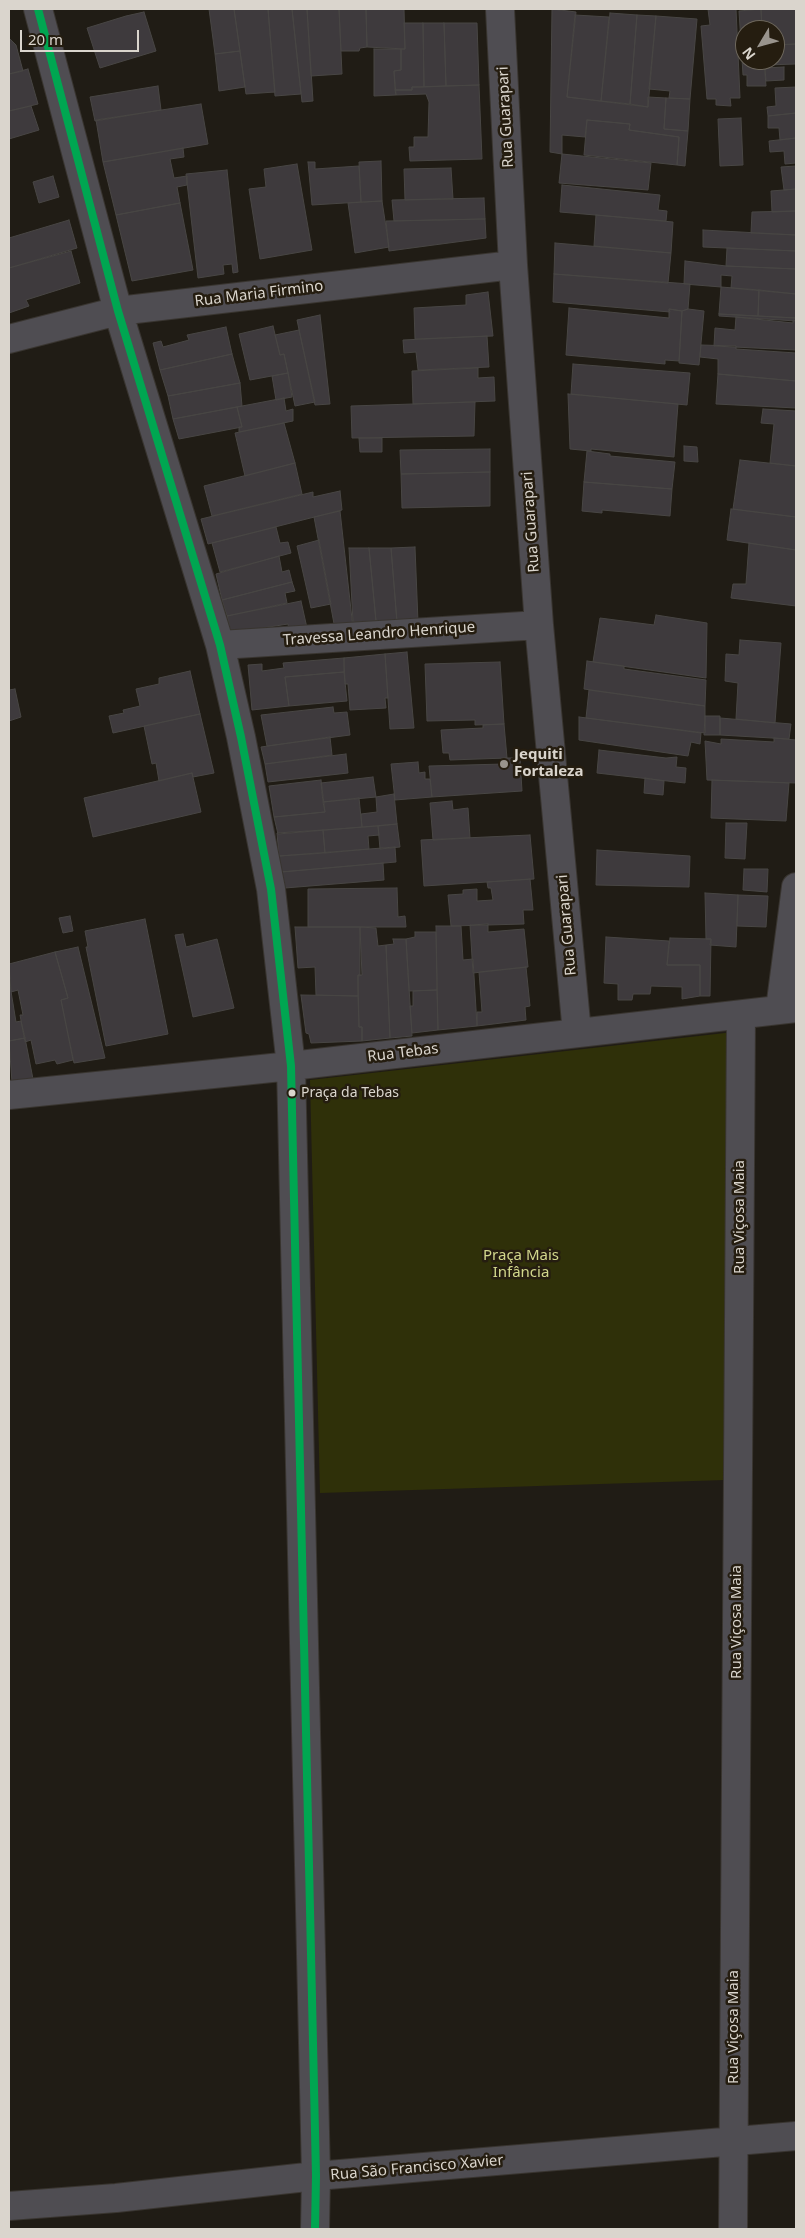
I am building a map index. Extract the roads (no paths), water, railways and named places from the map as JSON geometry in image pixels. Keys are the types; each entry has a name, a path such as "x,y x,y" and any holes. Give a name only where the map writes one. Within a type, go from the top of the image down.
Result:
{"street":[{"path":"38,9 118,311 220,645 241,737 271,889 291,1066 316,2176 315,2229"},
{"name":"Rua Guarapari","path":"500,9 513,265 539,625 577,1033"},
{"name":"Rua Maria Firmino","path":"9,339 118,311 513,265"},
{"name":"Travessa Leandro Henrique","path":"220,645 539,625"},
{"path":"788,1009 796,887"},
{"name":"Rua Tebas","path":"9,1095 291,1066 788,1009"},
{"name":"Rua Viçosa Maia","path":"733,2229 741,1015"},
{"name":"Rua São Francisco Xavier","path":"9,2206 116,2198 316,2176 796,2136"}],"place":[{"name":"Jequiti Fortaleza","path":"504,764"},
{"name":"Praça da Tebas","path":"292,1093"}],"park label":[{"name":"Praça Mais Infância","path":"521,1264"}]}
